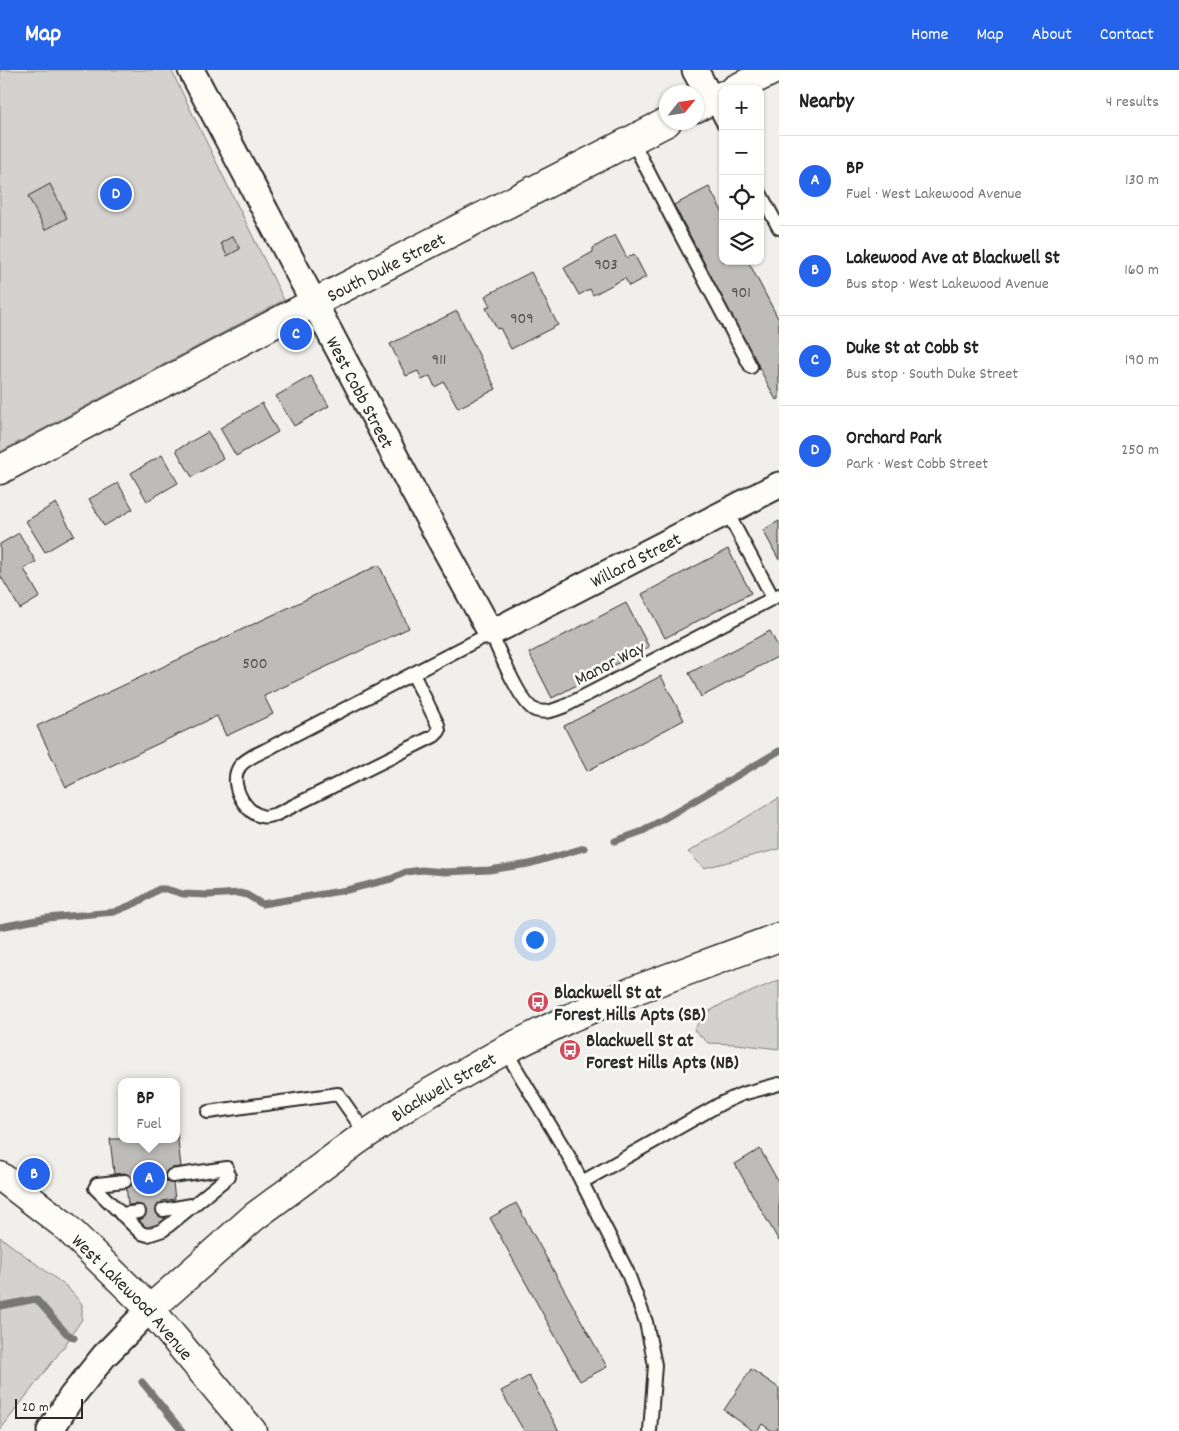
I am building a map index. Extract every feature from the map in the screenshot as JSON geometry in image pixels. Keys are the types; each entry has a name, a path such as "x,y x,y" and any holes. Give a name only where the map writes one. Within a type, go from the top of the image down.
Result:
{"main road":[{"path":"743,85 774,70"},
{"name":"South Duke Street","path":"0,470 314,303 659,126"},
{"name":"Blackwell Street","path":"150,1309 254,1217 366,1134 416,1101 505,1050 570,1018 638,989 779,937"},
{"name":"West Lakewood Avenue","path":"0,1176 64,1225 150,1309 252,1431"}],"street":[{"name":"West Cobb Street","path":"191,70 490,633"},
{"path":"695,70 713,106"},
{"name":"Willard Street","path":"490,633 779,485"},
{"path":"50,1431 72,1396 104,1356 150,1309"}],"lane":[{"path":"632,140 751,367"},
{"path":"764,200 779,228"},
{"path":"727,512 776,597"},
{"name":"Manor Way","path":"490,633 522,699 534,710 547,712 566,706 776,597"},
{"path":"413,674 438,725 439,731 434,736 276,814 264,817 248,808 236,787 235,778 240,766 273,746 490,633"},
{"path":"505,1050 568,1155 627,1271 646,1322 655,1365 650,1431"},
{"path":"582,1182 722,1103 742,1094 779,1084"},
{"path":"208,1112 338,1094 366,1134"},
{"path":"125,1181 96,1186 141,1233 148,1235 163,1230 228,1172 172,1176"},
{"path":"163,1210 192,1205"},
{"path":"122,1214 139,1212"}],"shaded area":[{"path":"0,70 171,70 284,300 0,452"},
{"path":"779,798 779,849 704,868 688,852"},
{"path":"779,980 779,1049 708,1043 694,1030 703,1015 720,1005"},
{"path":"0,1237 67,1287 82,1304 82,1319 63,1348 0,1430"}],"building":[{"path":"50,184 67,218 45,230 28,196"},
{"path":"709,187 719,206 719,265 750,265 779,320 779,399 776,400 674,205"},
{"path":"615,235 627,258 634,254 646,277 629,286 625,278 593,295 590,289 579,295 564,268 593,252 593,248"},
{"path":"233,236 240,249 227,256 221,243"},
{"path":"531,272 558,325 511,349 500,328 497,329 486,308 490,306 485,296"},
{"path":"457,311 496,389 458,408 444,382 435,387 430,376 422,380 418,371 406,376 390,344"},
{"path":"311,376 329,406 294,426 276,396"},
{"path":"262,403 278,432 236,456 220,428"},
{"path":"208,432 223,458 192,477 176,450"},
{"path":"162,455 178,483 147,501 131,473"},
{"path":"118,483 133,509 104,526 89,499"},
{"path":"56,503 74,535 45,552 26,521"},
{"path":"779,521 779,560 763,530"},
{"path":"19,533 36,562 24,569 40,597 20,609 0,575 0,544"},
{"path":"728,549 751,593 665,638 642,594"},
{"path":"379,565 409,628 264,696 273,714 226,736 217,716 66,787 37,726"},
{"path":"626,603 649,647 552,698 529,653"},
{"path":"770,631 779,649 779,656 701,697 689,673"},
{"path":"661,676 684,720 587,771 564,726"},
{"path":"110,1139 118,1139 118,1143 178,1143 181,1167 171,1168 175,1199 162,1201 165,1226 141,1229 138,1204 128,1205 125,1173 114,1174"},
{"path":"760,1149 779,1183 779,1241 735,1164"},
{"path":"516,1203 607,1367 580,1381 490,1218"},
{"path":"751,1369 779,1388 779,1426 775,1431 762,1424 757,1431 753,1431 724,1410"},
{"path":"529,1376 559,1431 524,1431 501,1391"}],"waterway":[{"path":"615,841 643,831 779,751"},
{"path":"0,927 47,918 114,912 136,903 159,889 183,894 239,893 247,895 262,904 347,890 391,879 406,872 422,870 445,872 489,870 529,864 584,848"},
{"path":"0,1306 36,1299 66,1333 74,1338"},
{"path":"142,1382 182,1431"}],"place":[{"name":"Orchard Park","path":"116,194"},
{"name":"Duke St at Cobb St","path":"296,334"},
{"name":"Blackwell St at Forest Hills Apts (SB)","path":"538,1002"},
{"name":"Blackwell St at Forest Hills Apts (NB)","path":"570,1050"},
{"name":"Lakewood Ave at Blackwell St","path":"34,1174"},
{"name":"BP","path":"149,1178"}]}
